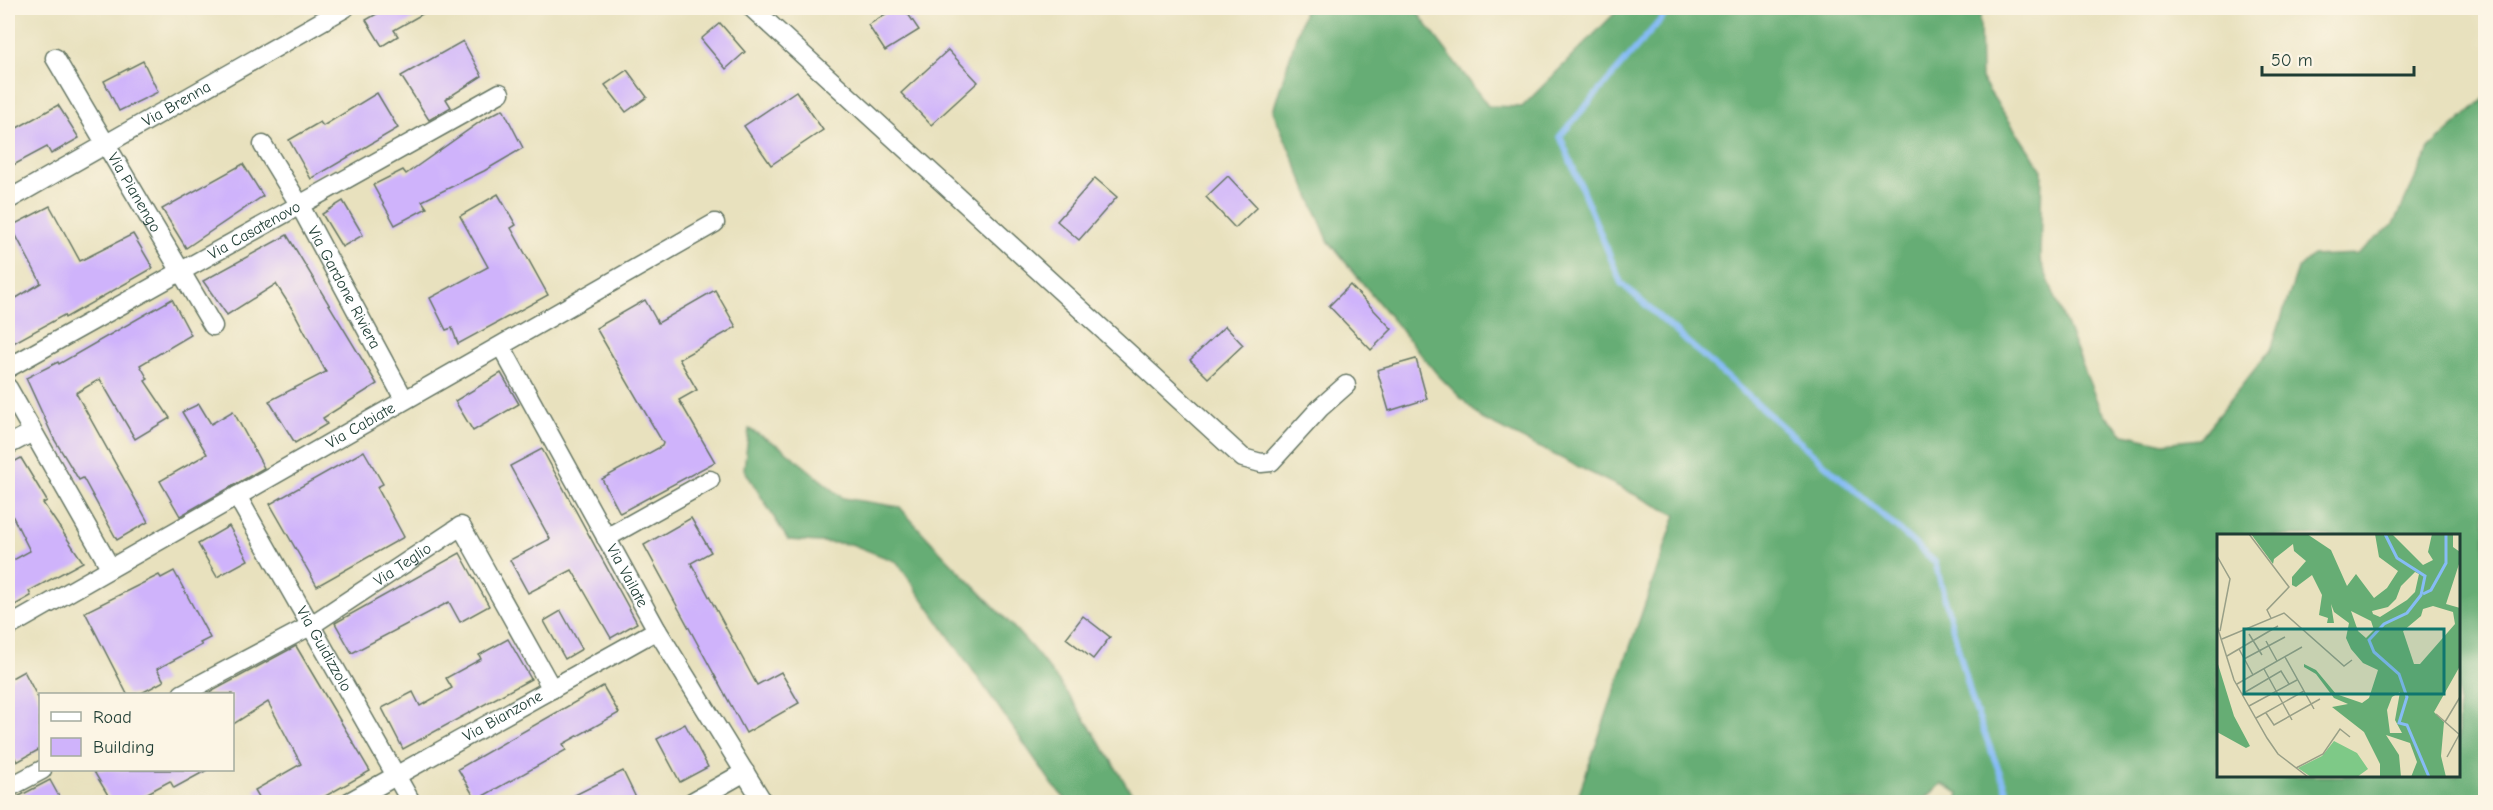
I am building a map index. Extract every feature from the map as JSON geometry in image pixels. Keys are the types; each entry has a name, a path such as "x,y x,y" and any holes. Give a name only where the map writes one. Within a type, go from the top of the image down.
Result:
{"street":[{"name":"Via Brenna","path":"8,200 345,8"},
{"path":"752,8 1243,458 1261,463 1271,462 1320,408 1346,385"},
{"name":"Via Pianengo","path":"55,58 179,272 213,326"},
{"name":"Via Casatenovo","path":"8,368 500,93"},
{"name":"Via Gardone Riviera","path":"263,145 299,204 404,399"},
{"name":"Via Cabiate","path":"8,627 715,223"},
{"name":"Via Vailate","path":"501,346 657,630 763,802"},
{"path":"8,388 110,567"},
{"path":"8,445 33,432"},
{"path":"606,538 710,480"},
{"name":"Via Guidizzolo","path":"237,496 411,802"},
{"name":"Via Teglio","path":"184,693 310,626 460,526 552,689"},
{"name":"Via Bianzone","path":"349,802 657,630"},
{"path":"8,788 40,771"},
{"path":"692,802 745,772"}],"green space":[{"path":"1305,8 1414,8 1488,106 1522,107 1620,8 1984,8 1980,16 1981,79 2042,170 2040,259 2100,409 2124,434 2164,443 2199,439 2271,349 2298,269 2312,256 2357,254 2394,224 2429,149 2485,98 2485,802 1957,802 1959,793 1942,784 1921,802 1576,802 1676,515 1482,419 1437,374 1329,242 1273,111"},
{"path":"749,429 781,447 843,498 900,507 1037,654 1102,745 1137,802 1068,802 1053,785 897,562 851,544 788,540 744,469"}],"building":[{"path":"387,8 433,8 394,30 398,36 382,46 366,20"},
{"path":"895,8 904,8 919,30 885,51 868,25"},
{"path":"720,23 745,52 726,69 701,39"},
{"path":"463,41 482,76 446,99 451,107 429,120 401,76"},
{"path":"948,50 978,82 931,125 901,93"},
{"path":"143,61 158,92 119,111 104,81"},
{"path":"627,70 647,97 626,112 605,85"},
{"path":"796,91 823,130 771,165 744,126"},
{"path":"377,93 398,128 311,179 289,140 320,122 323,126"},
{"path":"58,105 79,138 51,154 47,147 8,168 8,133"},
{"path":"503,109 523,148 484,171 422,201 427,208 395,225 373,185 403,170 406,174 484,119"},
{"path":"243,164 263,196 186,248 162,209"},
{"path":"1228,176 1257,207 1235,228 1206,197"},
{"path":"1095,178 1117,197 1079,240 1057,221"},
{"path":"498,194 516,225 511,228 548,295 458,344 452,328 446,330 430,298 488,267 460,216"},
{"path":"343,201 363,235 342,247 322,214"},
{"path":"50,206 80,261 133,234 153,268 65,318 64,315 8,346 8,303 41,283 11,226"},
{"path":"287,235 377,384 323,418 327,424 295,443 269,401 326,372 294,312 276,284 227,315 203,281"},
{"path":"1350,285 1392,329 1371,350 1329,306"},
{"path":"715,290 736,327 679,359 697,390 679,400 715,462 620,513 602,479 662,446 663,443 596,328 645,300 658,323"},
{"path":"172,299 191,335 140,365 148,379 145,381 170,418 135,439 100,379 76,393 148,522 117,540 83,478 79,480 54,439 26,378 58,362 59,364"},
{"path":"1225,326 1243,345 1208,378 1190,360"},
{"path":"1416,359 1427,399 1389,411 1377,370"},
{"path":"501,373 519,404 473,431 455,401"},
{"path":"199,404 211,424 233,411 264,468 180,516 160,481 207,454 182,412"},
{"path":"542,449 637,623 611,638 572,570 528,593 510,560 550,539 510,466"},
{"path":"364,451 383,484 377,487 404,537 317,586 270,504"},
{"path":"21,458 47,501 43,503 83,562 29,591 31,596 8,609 8,563 30,551 8,507 8,465"},
{"path":"691,518 711,552 691,563 757,685 781,672 799,703 746,733 644,545"},
{"path":"229,526 248,560 217,577 198,544"},
{"path":"460,553 489,606 460,622 449,602 352,653 335,623"},
{"path":"174,571 210,638 200,643 202,645 157,669 164,681 142,693 126,693 85,612 159,575 161,578"},
{"path":"561,611 582,649 565,659 544,621"},
{"path":"1083,616 1110,637 1093,659 1066,638"},
{"path":"508,639 531,679 403,749 382,708 413,692 420,706 452,688 446,678 481,659 479,655"},
{"path":"296,646 370,771 315,802 262,802 255,790 301,764 268,702 234,724 234,693 209,693"},
{"path":"24,671 39,700 39,750 17,762 8,744 8,680"},
{"path":"603,686 619,713 563,744 566,750 476,800 458,769"},
{"path":"685,724 708,767 680,782 657,739"},
{"path":"94,771 205,771 174,788 170,781 131,802 112,802"},
{"path":"623,771 638,802 561,802"},
{"path":"50,780 62,802 8,802"}],"waterway":[{"path":"1671,8 1560,136 1621,283 1935,562 1973,703 2011,802"}]}
